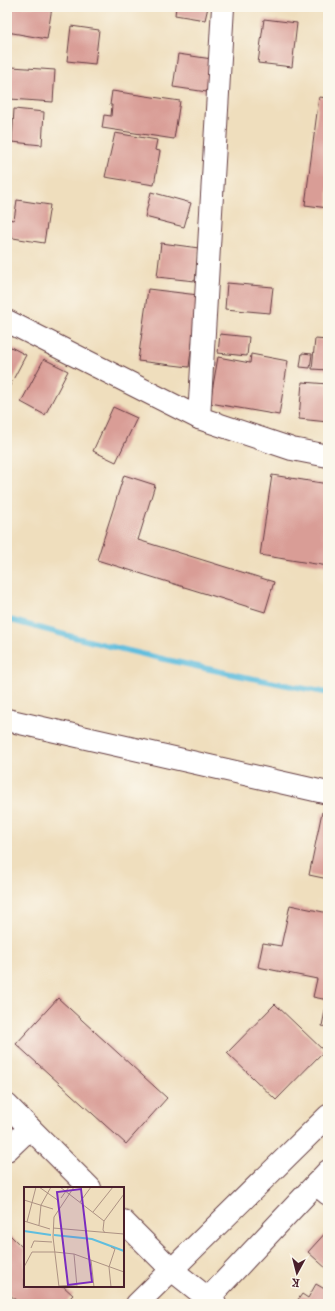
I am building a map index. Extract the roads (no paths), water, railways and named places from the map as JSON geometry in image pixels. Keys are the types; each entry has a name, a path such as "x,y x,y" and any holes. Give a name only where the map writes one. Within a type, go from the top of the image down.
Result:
{"street":[{"path":"199,418 223,7"},
{"path":"7,321 199,418 292,449 328,456"},
{"path":"7,720 328,793"},
{"path":"7,1105 89,1187"},
{"path":"137,1304 328,1116"},
{"path":"7,1150 30,1128"},
{"path":"124,1222 172,1270 208,1302 324,1183"}],"waterway":[{"path":"7,619 167,660 328,693"}]}
